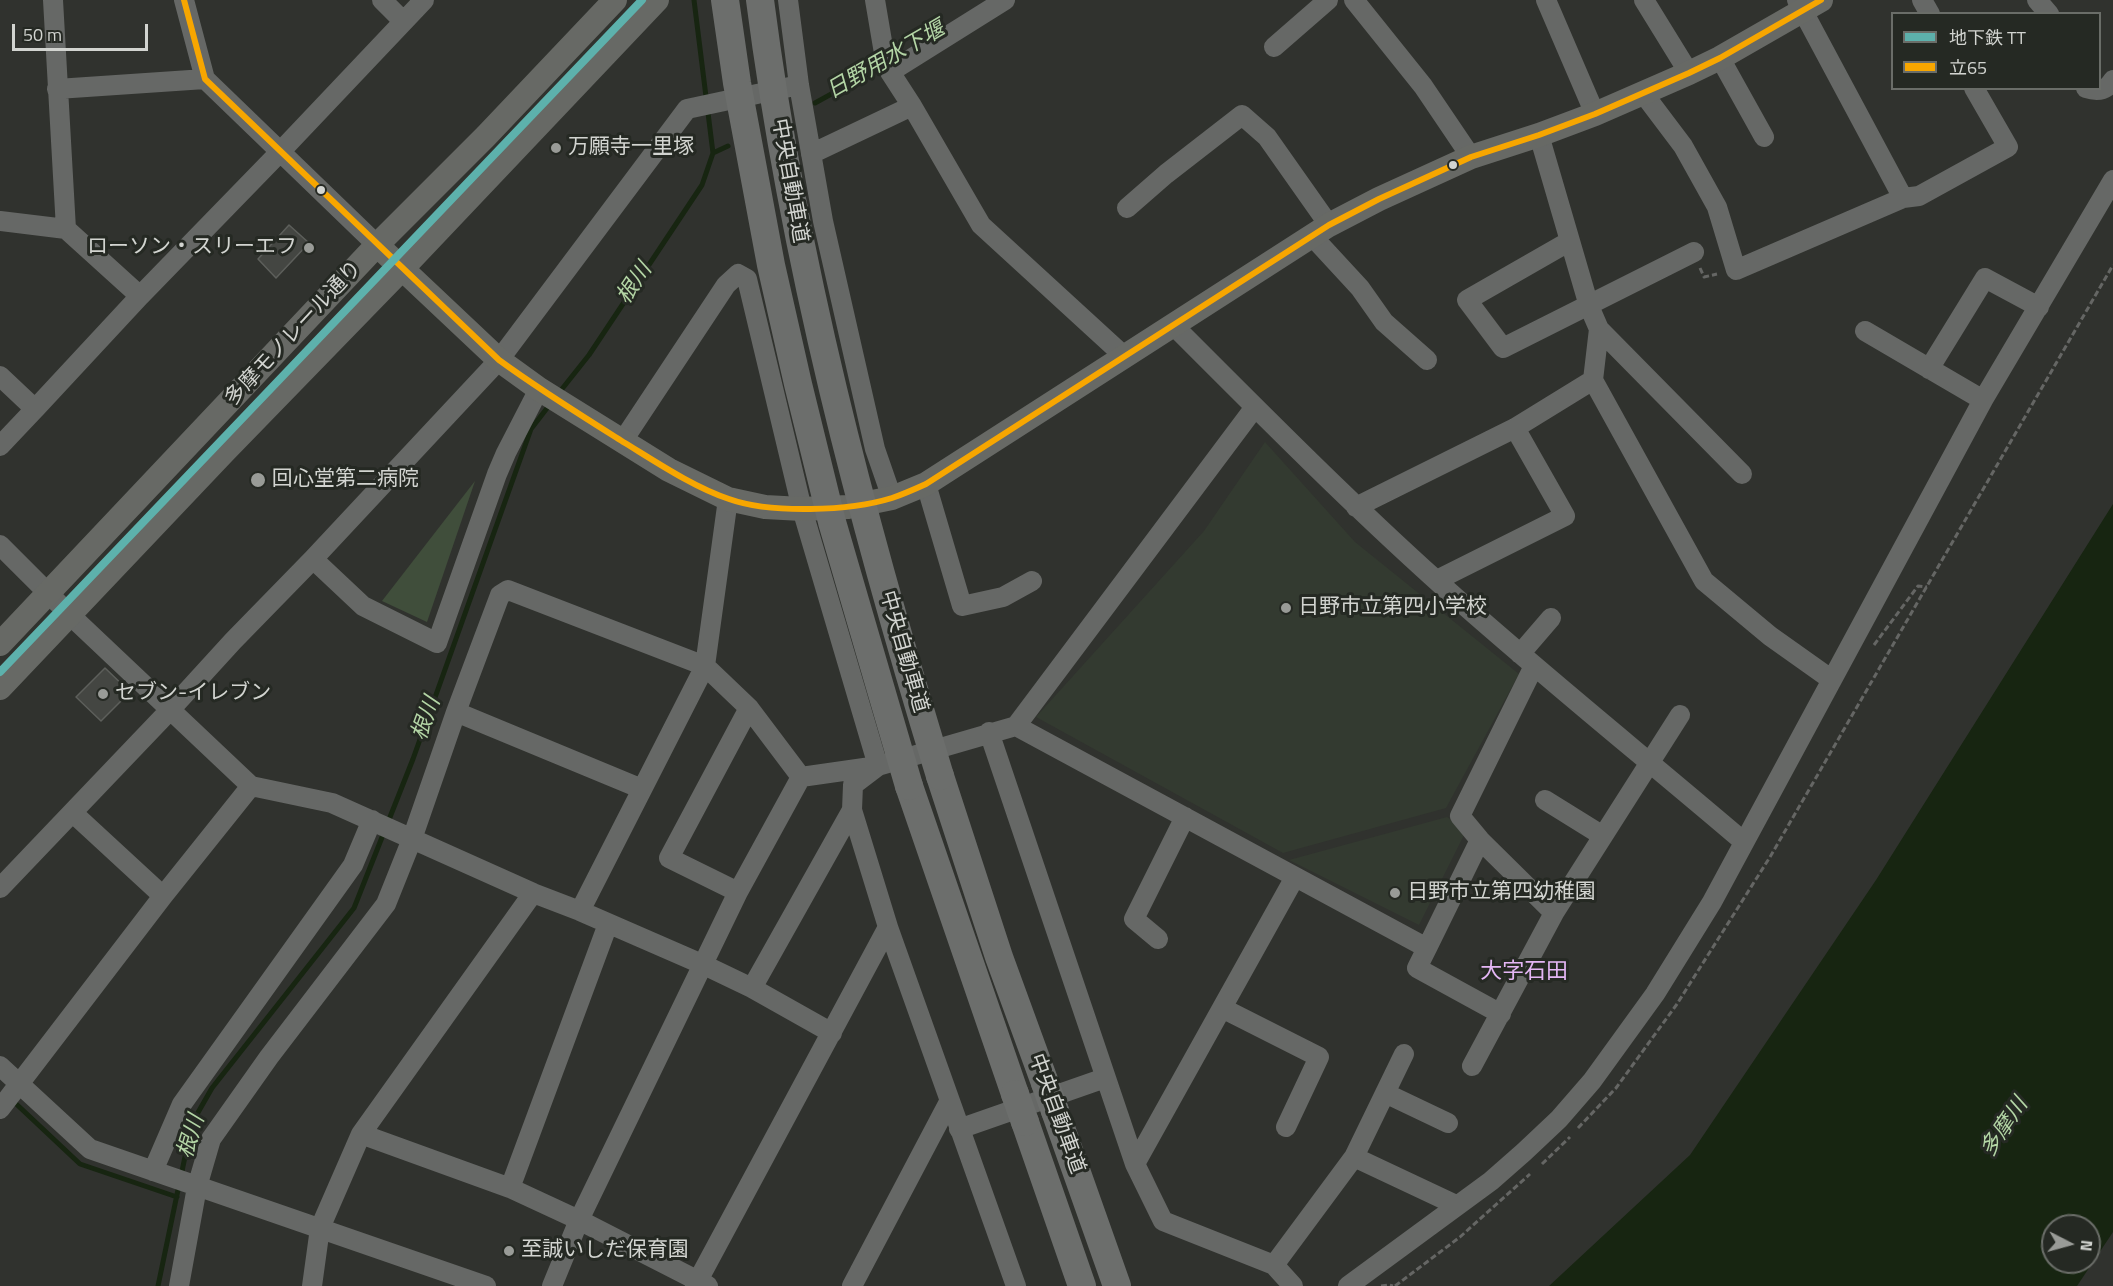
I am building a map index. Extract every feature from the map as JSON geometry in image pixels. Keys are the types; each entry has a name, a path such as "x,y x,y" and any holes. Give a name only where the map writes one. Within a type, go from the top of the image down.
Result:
{"highway":[{"name":"中央自動車道","path":"725,0 737,82 771,265 832,522 909,786 1082,1286"},
{"name":"中央自動車道","path":"760,0 771,87 804,263 850,463 897,633 940,776 999,957 1117,1286"}],"main road":[{"name":"多摩モノレール通り","path":"0,644 377,245 486,136 615,0"},
{"name":"多摩モノレール通り","path":"0,688 657,0"},
{"path":"377,245 499,360 544,392 669,470 728,499 765,507 802,509 848,507 892,498 926,484 1321,231 1408,184 1471,157 1595,114 1689,73 1720,58 1807,4"}],"street":[{"path":"53,0 66,229"},
{"path":"184,0 205,79 377,245"},
{"path":"382,0 403,21"},
{"path":"0,446 140,296 424,0"},
{"path":"788,0 799,85 837,288 875,449 892,498"},
{"path":"875,0 888,65 981,225 1124,356"},
{"path":"888,65 1005,0"},
{"path":"1274,47 1328,0"},
{"path":"1354,0 1423,86 1471,157"},
{"path":"1546,0 1595,114"},
{"path":"1644,0 1689,73"},
{"path":"2037,0 2047,12"},
{"path":"1807,4 1903,198"},
{"path":"1720,58 1764,137"},
{"path":"57,89 205,79"},
{"path":"2101,90 2113,80"},
{"path":"0,888 170,711 233,641 499,360 687,110 799,85"},
{"path":"1643,93 1683,146 1717,207 1736,270 1903,198 1919,196 2008,147 1975,90"},
{"path":"811,154 912,106"},
{"path":"1127,208 1166,174 1242,115 1267,138 1321,231 1384,322 1427,360"},
{"path":"1539,135 1588,306 1599,329 1742,474"},
{"path":"1348,1286 1491,1181 1559,1119 1592,1081 1655,994 1712,902 1983,400 2113,180"},
{"path":"0,221 66,229 140,296"},
{"path":"1570,241 1467,300 1503,348 1694,252"},
{"path":"622,442 726,285 738,274 747,279 802,509 879,766"},
{"path":"1929,369 1985,278 2039,307"},
{"path":"1173,325 1356,507 1527,660 1744,842"},
{"path":"1599,329 1593,380 1704,581 1770,636 1832,680"},
{"path":"1865,331 1983,400"},
{"path":"0,376 35,409"},
{"path":"1356,507 1515,428 1593,380"},
{"path":"313,559 363,606 437,643 497,474 506,453 544,392"},
{"path":"801,777 879,766 989,732 1016,726 1255,407"},
{"path":"1437,580 1565,516 1515,428"},
{"path":"926,484 962,606 1003,597 1032,581"},
{"path":"580,911 705,666 728,499"},
{"path":"0,545 70,615 251,786 332,803 375,821 533,893 704,965 752,988 832,1034"},
{"path":"179,1286 197,1187 211,1139 386,904 407,837 500,595 508,590 705,666 749,708 801,777"},
{"path":"1551,618 1527,660 1460,816 1480,840 1554,913"},
{"path":"738,892 669,858 749,708"},
{"path":"456,712 642,789"},
{"path":"1472,1066 1554,913 1680,715"},
{"path":"1016,726 1427,948"},
{"path":"989,732 1135,1164 1163,1221 1274,1264 1293,1286"},
{"path":"879,766 854,785 852,810 888,927 1011,1282"},
{"path":"552,1286 579,1220 738,892 801,777"},
{"path":"10,1096 163,896 251,786"},
{"path":"1545,800 1603,836"},
{"path":"752,988 852,810"},
{"path":"73,813 163,896"},
{"path":"1158,939 1134,919 1185,817"},
{"path":"153,1172 182,1104 353,865 375,821"},
{"path":"1480,840 1417,968 1501,1014"},
{"path":"1135,1164 1295,877"},
{"path":"312,1286 320,1228 361,1134 533,893"},
{"path":"510,1188 608,924"},
{"path":"361,1134 510,1188 579,1220 700,1284 888,927"},
{"path":"1222,1008 1319,1058 1286,1126"},
{"path":"1274,1264 1354,1157 1404,1054"},
{"path":"0,1066 10,1096 90,1149 320,1228 434,1278 486,1286"},
{"path":"959,1129 1105,1077"},
{"path":"1385,1093 1448,1124"},
{"path":"852,1286 949,1102"},
{"path":"1354,1157 1456,1205"}],"path":[{"path":"1694,252 1704,277 1736,270"},
{"path":"1870,650 1918,586 1927,587"},
{"path":"1381,1286 1389,1284 1393,1286"}],"shaded area":[{"name":"日野市立第四小学校","path":"1265,442 1355,542 1519,674 1446,808 1283,853 1036,717 1204,531"},
{"path":"475,481 427,622 382,601"},
{"name":"日野市立第四幼稚園","path":"1447,817 1466,831 1419,925 1289,860"}],"water":[{"name":"多摩川","path":"2113,504 2113,1232 2101,1250 2101,1214 2041,1214 2041,1274 2085,1274 2077,1286 1549,1286 1690,1155 1876,880"}],"building":[{"path":"289,225 309,243 276,278 258,259"},
{"name":"セブン-イレブン","path":"105,668 130,692 101,721 76,697"}],"waterway":[{"name":"根川","path":"558,394 589,355 702,185 713,153 694,0"},
{"name":"日野用水下堰","path":"815,103 884,65"},
{"name":"日野用水下堰","path":"713,153 728,146"},
{"name":"根川","path":"181,1176 192,1123 212,1088 354,908 413,759 531,429 551,403"},
{"path":"12,1100 80,1164 177,1197"},
{"name":"根川","path":"158,1286 179,1185"}],"metro line":[{"name":"TT","path":"0,672 642,0"}],"transit line":[{"name":"立65","path":"184,0 205,79 499,360 593,423 689,481 716,494 746,504 788,509 855,506 896,496 926,484 1329,225 1379,199 1471,157 1595,114 1689,73 1720,58 1821,0"}],"place":[{"name":"万願寺一里塚","path":"556,148"},
{"name":"ローソン・スリーエフ","path":"309,248"},
{"name":"回心堂第二病院","path":"258,480"},
{"name":"日野市立第四小学校","path":"1286,608"},
{"name":"セブン-イレブン","path":"103,694"},
{"name":"日野市立第四幼稚園","path":"1395,893"},
{"name":"至誠いしだ保育園","path":"509,1251"}],"district":[{"name":"大字石田","path":"1524,973"}]}
